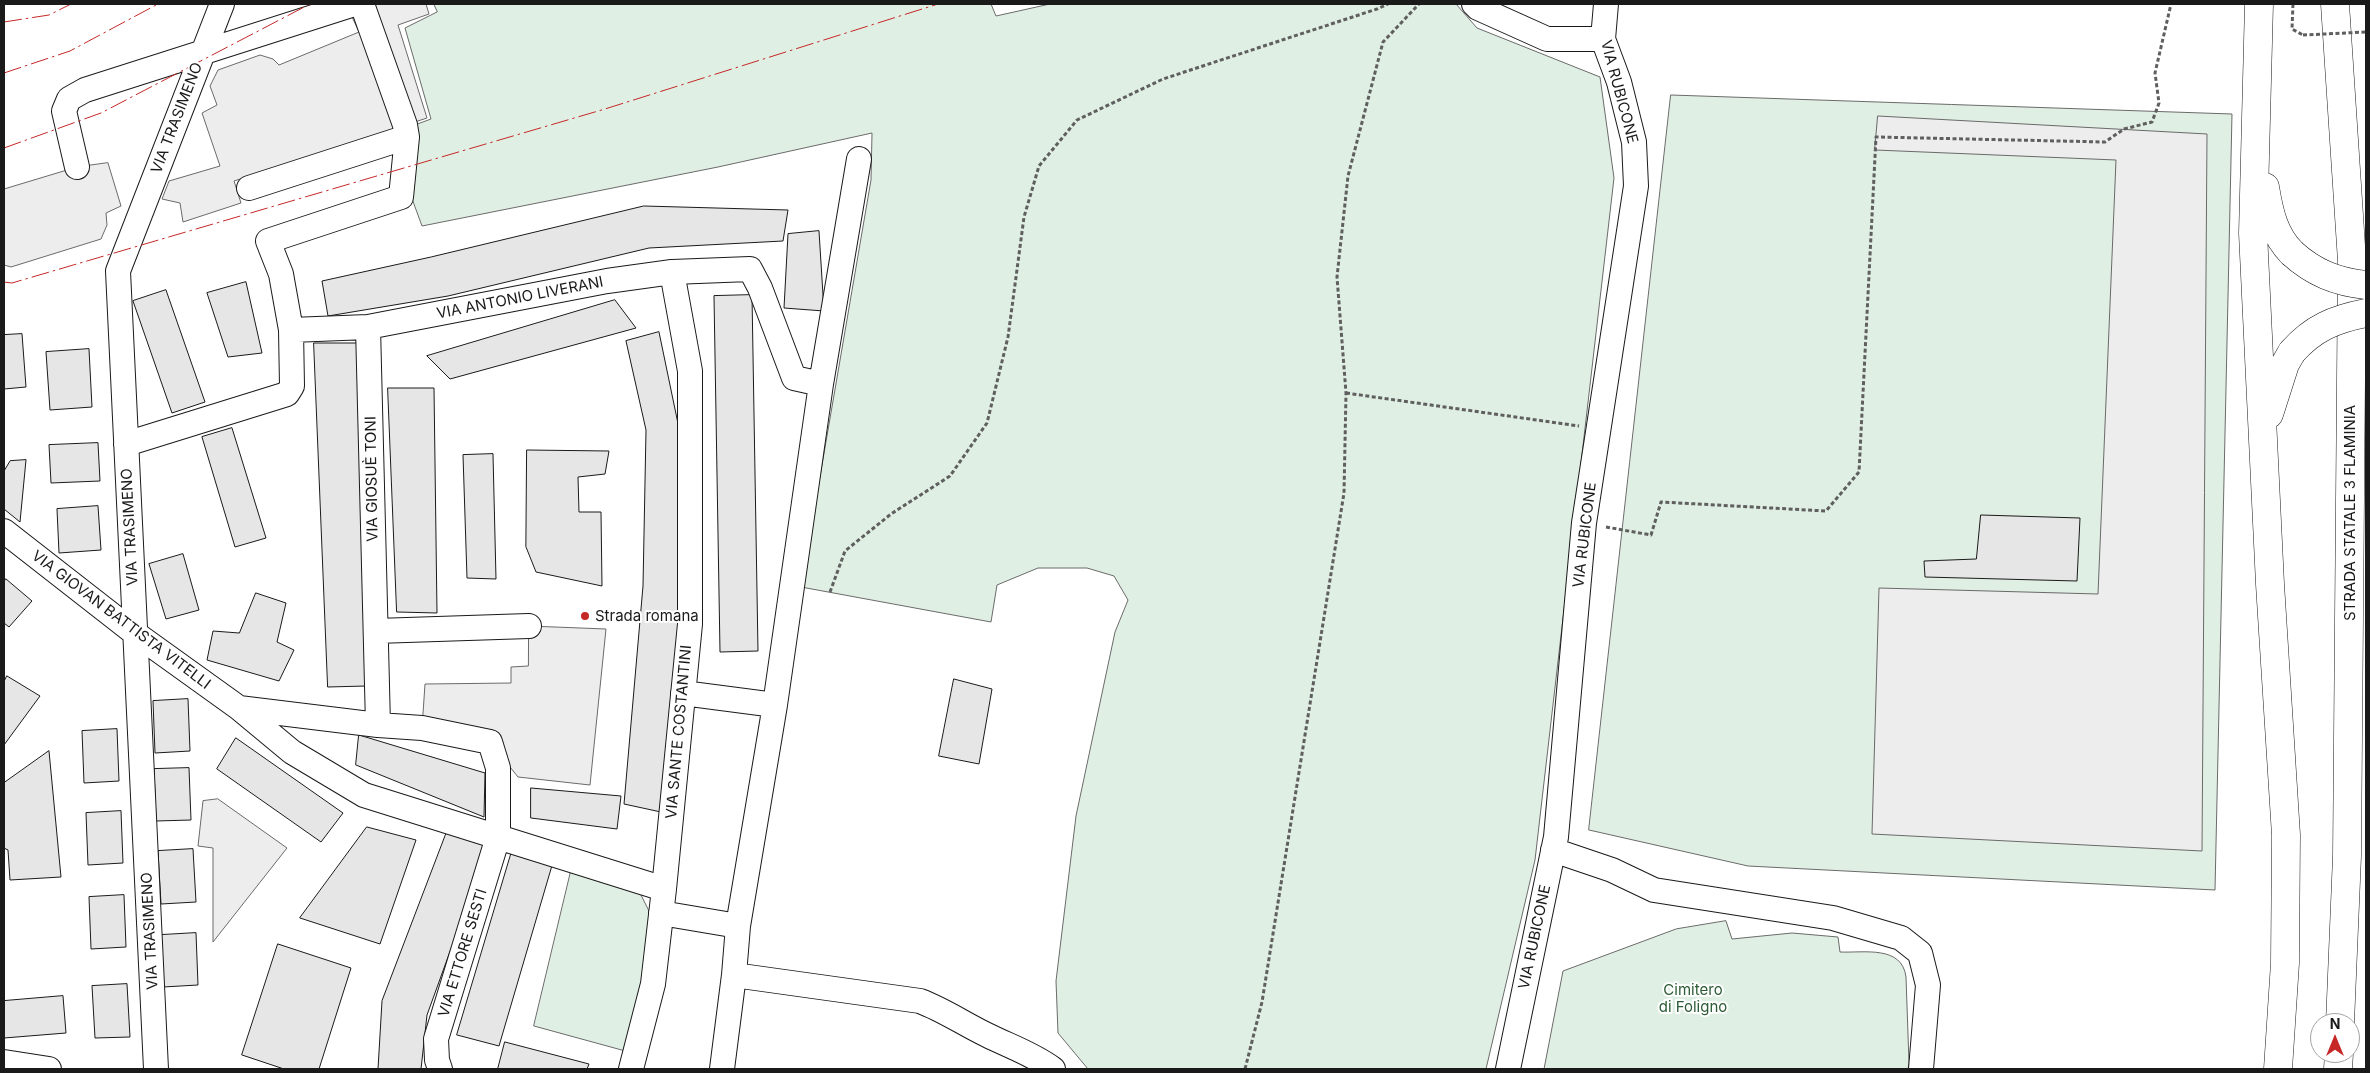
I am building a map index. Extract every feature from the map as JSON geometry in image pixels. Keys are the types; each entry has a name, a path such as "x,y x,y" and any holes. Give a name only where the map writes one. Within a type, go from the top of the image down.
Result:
{"highway":[{"path":"2259,4 2253,233 2270,584 2286,835 2284,963 2278,1069"},
{"name":"STRADA STATALE 3 FLAMINIA","path":"2335,4 2352,261 2347,856 2340,1013"},
{"path":"2256,134 2273,226 2283,244 2304,264 2320,274 2341,282 2366,285"},
{"path":"2264,436 2274,395 2285,364 2292,352 2304,339 2322,326 2342,318 2366,313"}],"street":[{"name":"VIA TRASIMENO","path":"156,1069 118,270 222,4"},
{"path":"77,167 64,111 69,98 85,90 354,4"},
{"path":"126,444 287,394 292,386 292,330 280,274 268,241 401,197 407,137 405,125 362,4"},
{"path":"1474,4 1478,8 1547,38 1602,39"},
{"name":"VIA RUBICONE","path":"1508,1069 1553,850 1584,523 1636,186 1634,142 1619,82 1602,39 1606,4"},
{"path":"249,188 407,137"},
{"path":"722,1069 738,926 775,705 821,384 859,159"},
{"name":"VIA ANTONIO LIVERANI","path":"292,330 368,327 607,281 672,272 750,269 760,288 794,378 821,384"},
{"name":"VIA SANTE COSTANTINI","path":"631,1069 653,984 690,624 690,371 672,272"},
{"name":"VIA GIOSUÈ TONI","path":"368,327 378,725"},
{"name":"VIA GIOVAN BATTISTA VITELLI","path":"4,531 136,634 239,708 292,752 364,795 664,889"},
{"path":"376,630 530,626"},
{"path":"683,693 775,705"},
{"name":"VIA GIOVAN BATTISTA VITELLI","path":"239,708 378,725 422,728 490,742 498,768 498,837"},
{"name":"VIA ETTORE SESTI","path":"440,1069 437,1060 436,1040 498,837"},
{"path":"1553,850 1612,870 1654,890 1742,906 1833,918 1901,938 1920,954 1928,985 1921,1069"},
{"path":"661,913 738,926"},
{"path":"734,975 920,1001 942,1010 986,1034 1039,1059 1053,1069"},
{"path":"4,1062 49,1069"}],"path":[{"path":"830,592 845,551 892,514 950,476 987,423 1008,338 1024,218 1039,166 1077,120 1163,79 1388,4"},
{"path":"1244,1069 1262,1002 1344,493 1346,393 1337,278 1348,176 1383,42 1419,4"},
{"path":"1584,523 1651,535 1661,502 1826,510 1859,472 1876,137 2105,142 2124,129 2152,122 2160,103 2155,73 2171,4"},
{"path":"2293,4 2292,29 2303,35 2366,32"},
{"path":"1346,393 1598,429"}],"green space":[{"path":"434,4 991,4 996,16 1050,4 1456,4 1477,28 1600,77 1614,178 1535,860 1486,1069 1088,1069 1058,1033 1056,981 1076,816 1115,632 1128,600 1114,576 1087,568 1038,568 997,585 991,622 801,587 871,180 872,133 718,167 422,226 411,196 412,126 431,119 405,28 437,12"},
{"path":"1671,95 2232,114 2215,890 1748,866 1589,830"},
{"path":"572,867 638,889 651,915 649,943 629,1052 534,1026"},
{"name":"Cimitero di Foligno","path":"1726,921 1732,939 1792,933 1838,937 1840,952 1880,953 1890,955 1897,960 1903,967 1906,977 1908,1069 1544,1069 1563,971 1676,929"}],"shaded area":[{"path":"354,4 426,4 429,14 398,25 427,118 234,181 241,203 183,222 180,203 162,199 169,181 220,166 202,113 217,105 210,86 218,70 260,55 273,59 279,65 359,32 347,6"},
{"path":"1878,116 2207,134 2202,851 1872,834 1879,588 2098,594 2116,160 1875,150"},
{"path":"108,163 121,206 106,213 107,225 101,239 11,267 4,265 4,189 77,167"},
{"path":"529,626 606,629 590,785 518,777 490,742 422,728 425,684 511,683 511,667 528,666"},
{"path":"218,799 287,848 213,942 213,848 198,846 203,801"}],"building":[{"path":"644,206 788,210 783,241 649,248 448,296 328,316 322,281"},
{"path":"819,231 824,311 784,308 788,234"},
{"path":"246,282 262,353 228,357 207,293"},
{"path":"166,290 205,402 172,413 133,301"},
{"path":"752,295 758,651 720,652 714,296"},
{"path":"615,300 636,328 450,379 427,356"},
{"path":"659,332 681,438 682,598 661,812 624,804 643,586 646,430 626,341"},
{"path":"22,334 26,387 4,389 4,335"},
{"path":"314,343 358,343 366,686 328,687"},
{"path":"89,349 92,407 50,410 46,352"},
{"path":"388,388 434,388 437,613 397,612"},
{"path":"232,428 266,538 235,547 202,437"},
{"path":"98,443 100,481 51,483 49,445"},
{"path":"527,450 609,451 605,474 578,477 579,512 601,512 602,586 536,572 526,547"},
{"path":"493,454 496,579 467,578 463,455"},
{"path":"26,460 20,522 4,509 4,471 10,461"},
{"path":"98,506 101,550 59,553 57,509"},
{"path":"1981,515 2080,518 2077,581 1925,577 1924,561 1976,559"},
{"path":"183,554 199,610 166,619 149,564"},
{"path":"6,579 32,601 9,627 4,623 4,582"},
{"path":"256,593 286,603 277,642 294,650 279,681 207,660 213,631 239,633"},
{"path":"7,676 40,696 4,745 4,682"},
{"path":"954,679 992,689 979,764 939,756"},
{"path":"188,699 190,751 155,753 153,701"},
{"path":"117,729 119,781 84,783 82,731"},
{"path":"359,735 485,773 484,817 356,765"},
{"path":"236,738 343,813 321,842 217,769"},
{"path":"49,751 61,877 10,880 8,850 4,848 4,783"},
{"path":"189,768 191,820 156,821 154,769"},
{"path":"531,788 621,796 617,829 531,818"},
{"path":"121,811 123,863 88,865 86,813"},
{"path":"367,827 416,840 380,944 300,918"},
{"path":"448,829 490,841 427,1015 421,1069 378,1069 382,1001"},
{"path":"193,849 196,902 161,904 158,851"},
{"path":"512,851 553,862 499,1046 457,1035"},
{"path":"124,895 126,947 91,949 89,897"},
{"path":"196,933 198,985 163,987 161,935"},
{"path":"278,944 351,968 319,1069 284,1069 242,1055"},
{"path":"127,984 130,1037 95,1038 92,986"},
{"path":"63,996 66,1033 4,1038 4,1001"},
{"path":"505,1042 589,1064 587,1069 498,1069"}],"power":[{"path":"4,22 49,15 71,4"},
{"path":"4,73 70,51 158,4"},
{"path":"4,148 101,113 310,4"},
{"path":"4,282 12,283 605,109 938,4"}],"place":[{"name":"Strada romana","path":"585,616"}]}
